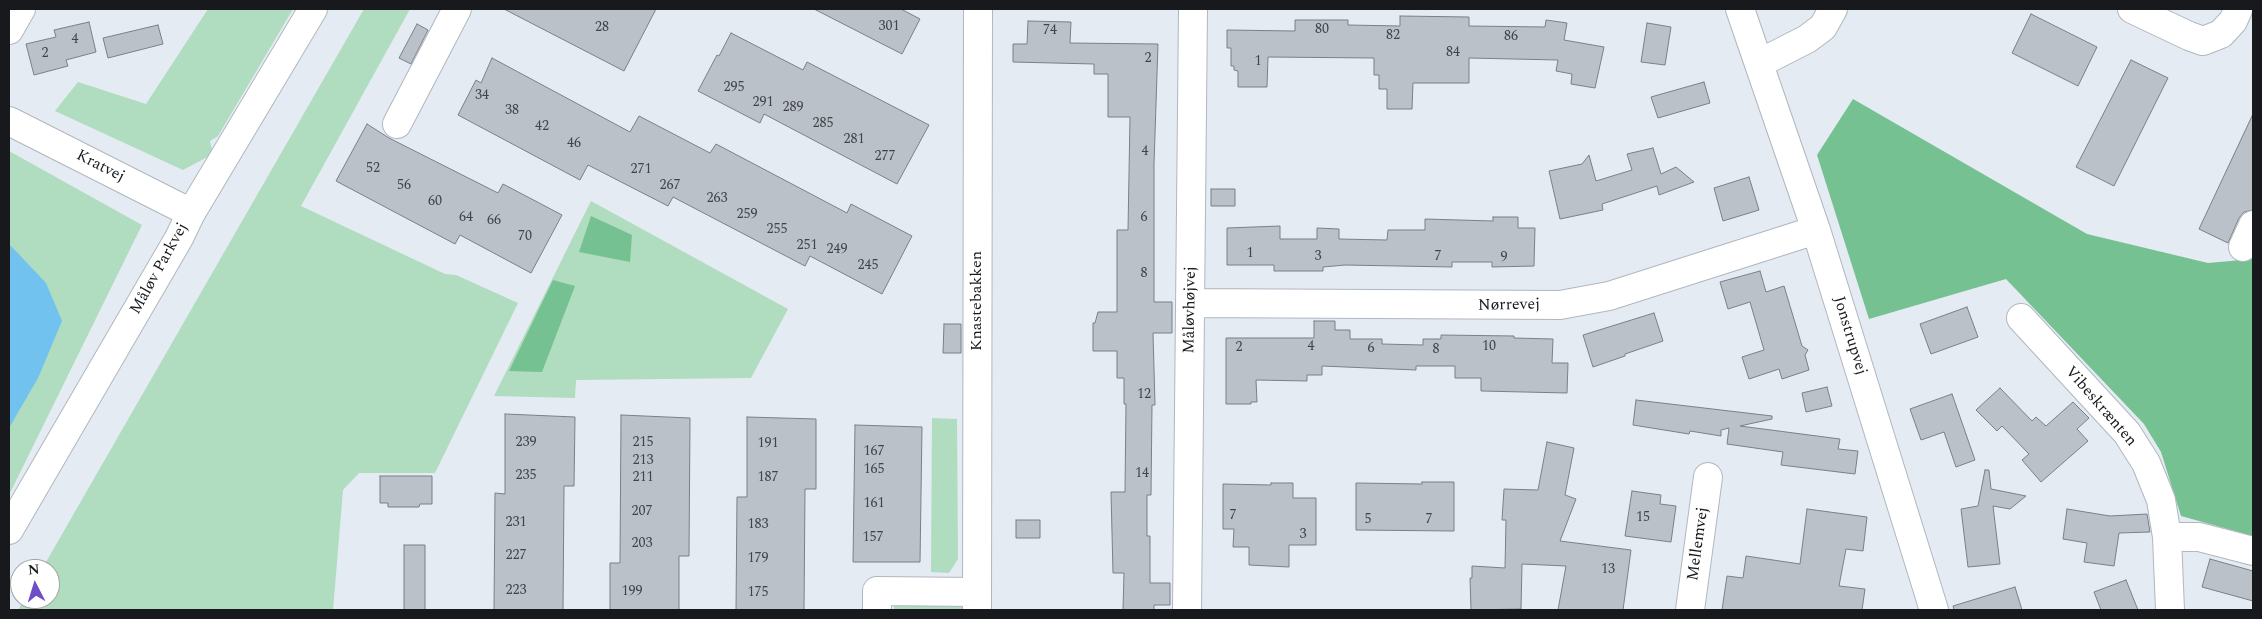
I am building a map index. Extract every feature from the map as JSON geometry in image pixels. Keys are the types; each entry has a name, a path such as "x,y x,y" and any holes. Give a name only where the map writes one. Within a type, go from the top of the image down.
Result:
{"street":[{"path":"9,30 21,9"},
{"name":"Måløv Parkvej","path":"9,530 179,238 191,212 313,9"},
{"path":"396,124 457,9"},
{"name":"Knastebakken","path":"877,610 877,591 977,601 978,9"},
{"name":"Måløvhøjvej","path":"1187,610 1193,9"},
{"name":"Jonstrupvej","path":"1740,9 1816,230 1934,610"},
{"path":"1760,63 1807,39 1823,27 1833,9"},
{"path":"2132,9 2189,36 2204,41 2221,34 2242,12"},
{"name":"Kratvej","path":"9,121 191,212"},
{"name":"Nørrevej","path":"1191,303 1560,305 1609,296 1816,230"},
{"name":"Vibeskrænten","path":"2020,318 2127,433 2146,463 2161,500 2167,537 2170,610"},
{"name":"Mellemvej","path":"1690,610 1708,477"},
{"path":"2167,537 2199,537 2253,551"}],"green space":[{"path":"208,9 293,9 218,136 210,141 213,154 183,170 55,111 78,82 146,104"},
{"path":"364,9 410,9 301,206 445,274 456,275 518,303 435,473 359,473 343,490 333,610 18,610 60,609 60,559 48,559"},
{"path":"1853,99 2087,234 2208,263 2253,259 2253,536 2181,516 2161,452 2144,424 2006,279 1869,319 1817,155"},
{"path":"9,151 142,225 9,495"},
{"path":"591,201 788,309 751,378 576,380 575,398 494,396"},
{"path":"591,216 632,235 630,262 579,252"},
{"path":"553,280 575,286 542,372 509,371"},
{"path":"932,418 957,419 958,559 949,573 931,572"},
{"path":"967,602 967,610 894,610 894,605"}],"water":[{"path":"9,245 46,283 62,321 38,378 9,428"}],"building":[{"path":"504,9 656,9 624,71"},
{"path":"814,9 901,9 920,19 902,54"},
{"path":"2031,14 2097,47 2078,86 2012,53"},
{"path":"1400,16 1469,17 1469,26 1545,27 1546,20 1567,23 1564,40 1604,47 1595,88 1571,84 1572,74 1556,71 1558,60 1469,58 1469,83 1413,83 1412,109 1387,109 1387,89 1379,89 1379,75 1374,75 1374,58 1268,57 1267,87 1238,87 1238,71 1234,70 1234,66 1231,66 1231,48 1227,48 1227,30 1295,31 1295,20 1348,20 1348,25 1400,26"},
{"path":"1028,21 1071,22 1070,43 1158,44 1154,164 1154,302 1172,302 1172,333 1153,333 1155,405 1152,405 1151,495 1147,495 1147,536 1150,536 1150,583 1170,583 1170,605 1154,605 1154,610 1123,610 1124,573 1113,573 1111,492 1125,492 1126,404 1124,404 1124,378 1117,378 1117,351 1093,351 1093,323 1095,323 1098,312 1117,312 1117,230 1128,230 1130,117 1108,117 1108,74 1094,74 1094,64 1013,62 1013,44 1027,44"},
{"path":"89,22 96,52 66,60 68,66 34,75 26,44 56,37 54,30"},
{"path":"1647,23 1671,27 1665,65 1641,62"},
{"path":"417,24 428,30 411,64 399,58"},
{"path":"158,25 163,44 108,58 103,38"},
{"path":"731,33 803,70 807,62 929,125 897,184 764,114 760,123 698,91"},
{"path":"492,58 630,132 639,116 710,153 716,144 847,213 851,204 912,236 882,294 810,256 805,266 673,197 668,206 588,165 580,180 458,115 476,80 481,83"},
{"path":"2131,60 2168,78 2114,186 2076,167"},
{"path":"1704,82 1710,103 1658,118 1651,97"},
{"path":"2253,114 2253,210 2244,212 2239,218 2228,243 2199,229"},
{"path":"367,124 389,138 498,193 503,184 562,215 531,273 460,235 455,244 336,181"},
{"path":"1653,148 1661,174 1676,167 1694,182 1659,195 1657,186 1602,204 1603,210 1560,219 1549,171 1582,164 1589,155 1596,181 1632,170 1627,154"},
{"path":"1749,177 1759,210 1723,221 1714,188"},
{"path":"1211,189 1235,189 1235,206 1211,206"},
{"path":"1493,217 1518,217 1518,228 1535,228 1534,266 1492,267 1492,262 1452,262 1452,267 1345,265 1323,267 1323,271 1274,271 1274,265 1227,265 1227,228 1280,226 1280,239 1317,239 1317,228 1339,229 1339,239 1387,240 1388,230 1425,230 1425,219 1493,221"},
{"path":"1760,271 1766,292 1784,286 1802,346 1808,350 1805,355 1809,370 1782,379 1779,369 1749,379 1742,357 1764,350 1750,302 1728,309 1720,282"},
{"path":"1967,307 1978,337 1931,354 1920,324"},
{"path":"1654,313 1663,341 1593,367 1583,335"},
{"path":"1314,321 1335,321 1335,330 1350,330 1350,339 1382,339 1382,344 1423,345 1423,339 1441,339 1441,335 1514,336 1514,338 1553,339 1552,363 1568,363 1567,393 1481,391 1481,378 1455,378 1455,366 1416,366 1416,370 1322,366 1322,375 1307,375 1307,381 1256,380 1257,402 1251,402 1251,404 1226,404 1226,338 1314,338"},
{"path":"944,324 961,324 961,353 943,353"},
{"path":"1827,387 1832,406 1806,412 1802,393"},
{"path":"2000,388 2032,421 2036,417 2046,426 2073,402 2089,418 2077,429 2088,441 2041,482 2022,460 2029,454 2002,426 1997,431 1976,410"},
{"path":"1952,394 1975,460 1956,467 1944,432 1921,440 1910,409"},
{"path":"1636,400 1772,416 1772,419 1740,426 1840,439 1838,449 1858,451 1855,474 1781,465 1783,452 1727,444 1729,428 1721,430 1721,436 1690,431 1689,434 1633,425"},
{"path":"505,414 575,417 574,486 564,486 563,610 494,610 495,493 505,494"},
{"path":"621,415 690,418 689,556 679,556 679,610 610,610 610,563 620,563"},
{"path":"747,417 816,419 816,489 805,489 804,610 736,610 737,497 747,497"},
{"path":"855,425 922,427 920,562 853,562"},
{"path":"1547,442 1574,448 1565,495 1576,499 1560,541 1631,550 1623,610 1558,610 1566,566 1522,564 1521,609 1471,610 1470,578 1472,578 1472,566 1505,568 1506,520 1502,520 1504,489 1538,490"},
{"path":"1985,470 1989,470 1991,489 2026,496 2010,509 1993,506 2000,564 1968,567 1961,509 1978,506"},
{"path":"380,476 432,476 432,504 420,504 419,507 388,507 388,503 380,503"},
{"path":"1422,482 1454,482 1454,531 1356,530 1356,483 1422,484"},
{"path":"1271,483 1293,483 1293,498 1316,498 1316,545 1289,545 1289,567 1249,565 1249,547 1233,547 1234,529 1223,529 1223,484 1271,485"},
{"path":"1632,491 1661,495 1660,504 1676,506 1671,542 1625,536"},
{"path":"1807,509 1867,517 1863,551 1846,549 1839,586 1865,589 1862,610 1722,610 1727,576 1743,578 1746,556 1800,564"},
{"path":"2067,509 2110,516 2147,514 2150,532 2119,533 2114,566 2084,562 2087,543 2063,539"},
{"path":"1016,520 1040,520 1040,538 1016,538"},
{"path":"404,545 425,545 425,610 404,610"},
{"path":"2210,559 2253,571 2253,601 2202,587"},
{"path":"2126,580 2138,610 2101,610 2094,592"},
{"path":"2015,587 2022,610 1954,610 1953,606"}]}
